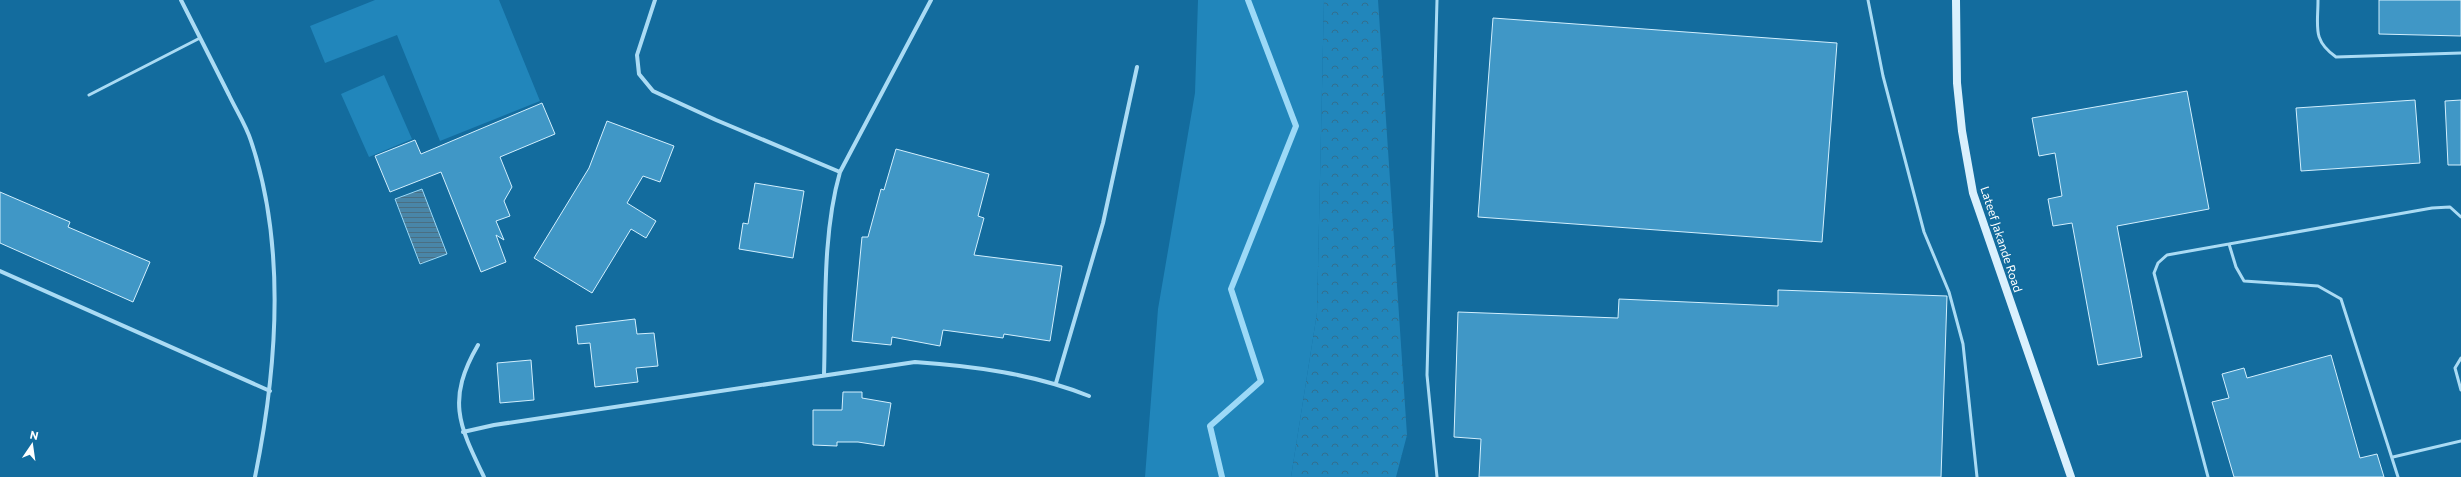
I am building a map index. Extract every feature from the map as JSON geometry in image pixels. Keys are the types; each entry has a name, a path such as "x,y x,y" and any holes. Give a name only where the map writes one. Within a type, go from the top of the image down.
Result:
{"main road":[{"name":"Lateef Jakande Road","path":"1956,0 1957,83 1962,131 1973,193 2071,477"}],"street":[{"path":"181,0 251,140 264,183 271,229 274,294 270,391 255,477"},
{"path":"655,0 637,55 640,74 653,91 716,120 840,172"},
{"path":"824,375 826,284 833,199 840,172 931,0"},
{"path":"1056,382 1104,223 1137,67"},
{"path":"0,271 270,391"},
{"path":"478,345 468,362 462,384 458,412 463,432 484,477"},
{"path":"463,432 915,362 960,365 1056,382 1089,396"}],"lane":[{"path":"1437,0 1426,375 1437,477"},
{"path":"1868,0 1883,76 1924,232 1949,292 1963,344 1977,477"},
{"path":"2318,0 2318,38 2325,49 2336,57 2461,53"},
{"path":"89,96 200,38"},
{"path":"2208,477 2154,273 2158,262 2167,255 2432,208 2450,207 2461,217"},
{"path":"2229,244 2236,267 2244,281 2318,286 2341,299 2398,477"},
{"path":"2461,358 2455,368 2461,390"},
{"path":"2392,457 2461,441"}],"green space":[{"path":"375,0 499,0 540,101 440,141 397,35 325,63 310,26"},
{"path":"1198,0 1324,0 1317,313 1291,477 1145,477 1158,309 1195,93"},
{"path":"1324,0 1378,0 1407,435 1396,477 1291,477 1317,313"},
{"path":"384,75 412,139 369,157 341,94"}],"shaded area":[{"path":"422,189 447,254 420,264 395,199"}],"building":[{"path":"2379,0 2461,0 2461,36 2379,34"},
{"path":"1493,18 1837,43 1822,242 1478,217"},
{"path":"2187,91 2209,209 2117,226 2142,357 2098,365 2072,223 2053,226 2048,199 2062,196 2055,153 2039,156 2032,118"},
{"path":"2415,100 2420,163 2301,171 2296,108"},
{"path":"2461,100 2461,165 2448,165 2445,101"},
{"path":"542,103 555,134 500,157 512,187 504,201 510,216 496,221 504,240 496,235 506,262 481,272 441,172 390,192 375,156 415,140 421,154"},
{"path":"607,121 674,146 660,182 643,176 627,203 656,221 646,238 631,229 592,293 534,258 589,168"},
{"path":"896,149 989,174 978,216 984,218 974,255 1062,266 1050,341 1004,334 1003,338 943,330 940,346 892,337 891,345 852,341 862,237 868,237 881,189 884,190"},
{"path":"755,183 804,191 793,258 739,249 743,223 748,224"},
{"path":"0,192 70,222 68,227 150,262 133,302 0,243"},
{"path":"1778,290 1947,296 1941,477 1479,477 1481,439 1454,437 1458,312 1618,318 1619,299 1778,306"},
{"path":"635,319 637,334 654,333 658,366 636,368 638,382 595,387 590,343 578,344 576,326"},
{"path":"2331,355 2360,458 2377,454 2384,477 2234,477 2212,402 2229,398 2222,374 2244,368 2247,378"},
{"path":"531,360 534,400 500,403 497,363"},
{"path":"843,392 862,392 862,398 891,403 884,446 858,442 837,442 837,446 813,445 813,410 842,410"}],"waterway":[{"path":"1222,477 1210,426 1261,381 1231,289 1296,126 1248,0"}]}
